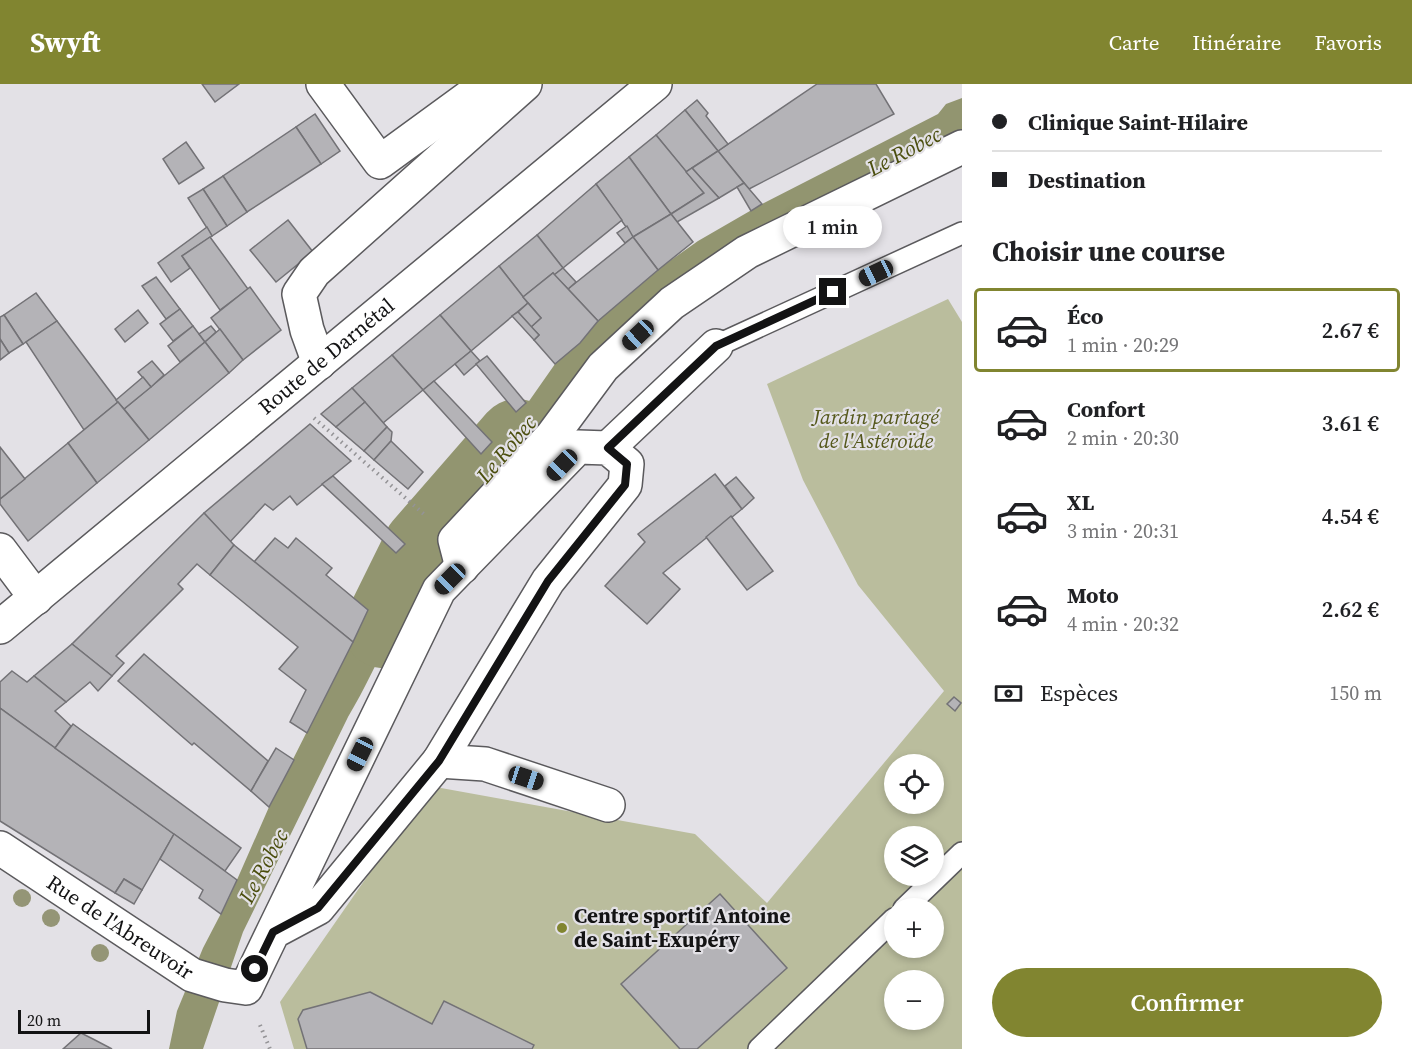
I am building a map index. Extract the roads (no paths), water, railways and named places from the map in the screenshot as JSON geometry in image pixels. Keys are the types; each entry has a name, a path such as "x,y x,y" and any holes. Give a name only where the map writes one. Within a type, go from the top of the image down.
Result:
{"street":[{"path":"323,84 380,162 487,84"},
{"path":"319,363 307,330 298,294 314,272 525,84"},
{"name":"Route de Darnétal","path":"0,627 655,84"},
{"path":"462,567 455,540 552,435 603,367 672,303 747,252 962,147"},
{"path":"608,448 716,346"},
{"path":"578,447 608,448 627,464 625,485 548,581 439,761 318,908 273,932 439,590 578,447"},
{"path":"0,550 36,598"},
{"path":"439,761 485,764 608,805"},
{"name":"Rue de l'Abreuvoir","path":"0,848 192,975 225,985 246,988 273,932"}],"lane":[{"path":"716,346 962,233"},
{"path":"915,898 962,853"},
{"path":"759,1049 884,929"}],"water":[{"path":"962,98 962,131 809,209 544,430 452,527 432,510 527,404 555,364 580,343 598,321 650,275 698,241 762,204 938,114 946,104"},
{"path":"422,523 446,543 431,562 406,605 348,717 243,932 203,1049 169,1049 177,1011 203,948 229,898 269,807 368,610"}],"waterway":[{"name":"Le Robec","path":"383,628 423,547 517,439"}],"place":[{"name":"Centre sportif Antoine de Saint-Exupéry","path":"562,928"}],"park label":[{"name":"Jardin partagé de l'Astéroïde","path":"876,429"}]}
